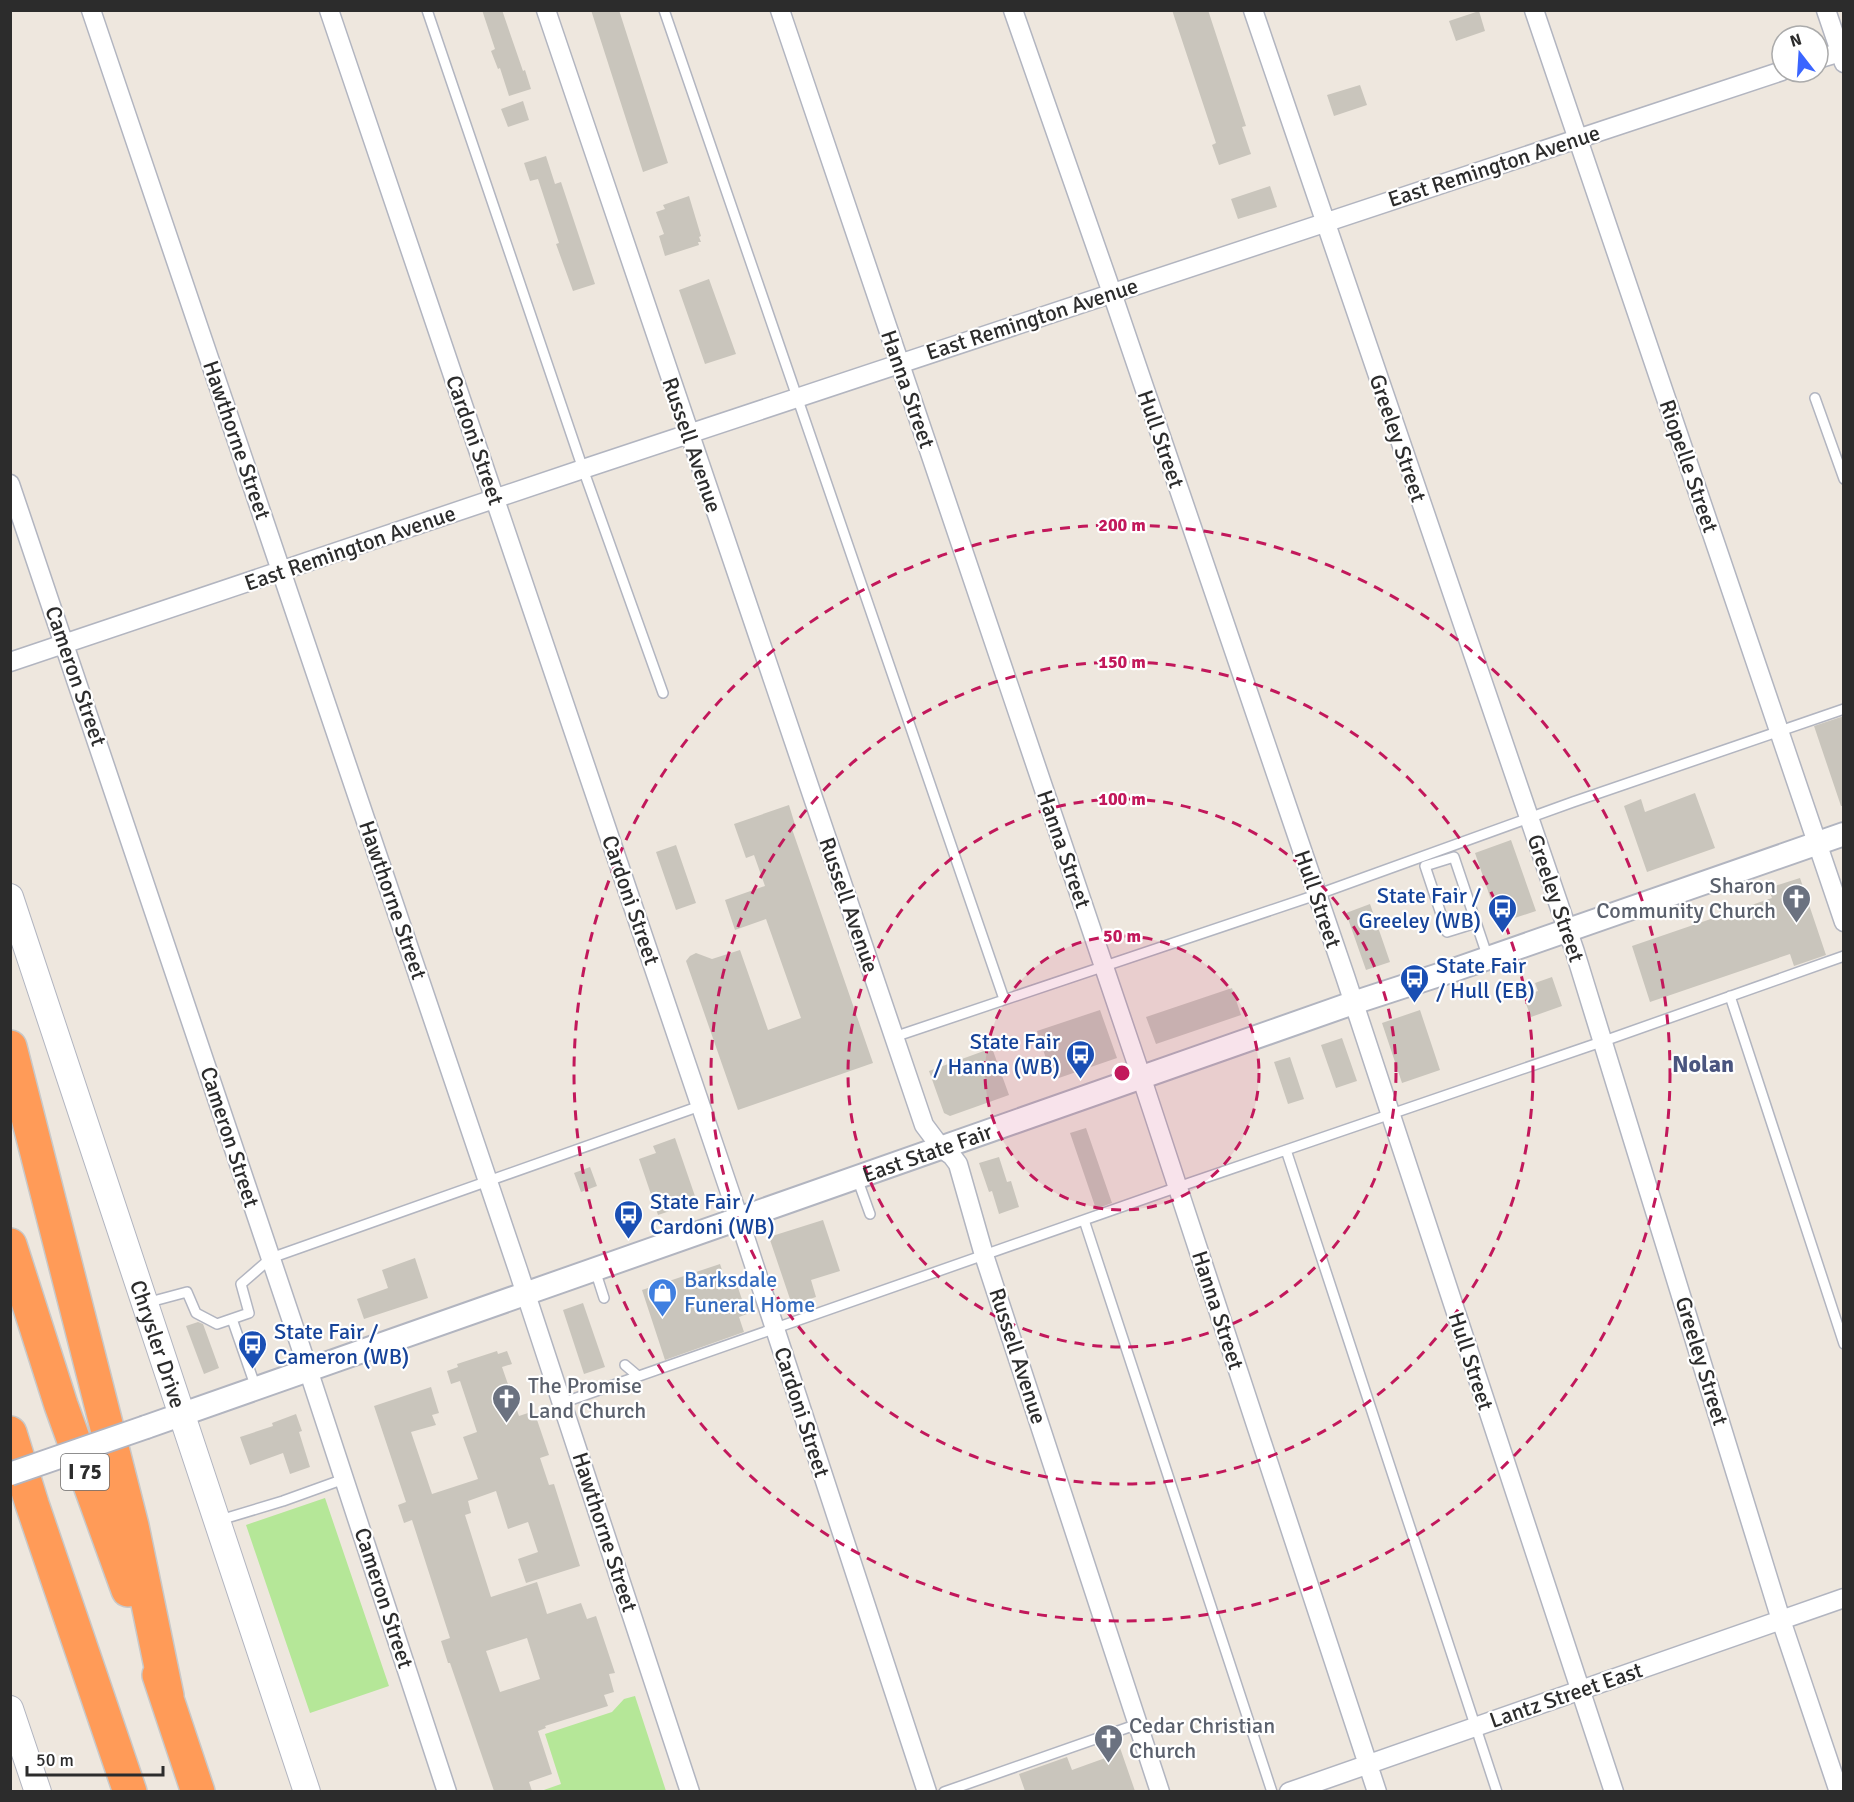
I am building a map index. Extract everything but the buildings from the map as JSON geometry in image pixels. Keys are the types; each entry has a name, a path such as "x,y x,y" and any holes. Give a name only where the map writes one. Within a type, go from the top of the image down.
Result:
{"highway":[{"path":"10,1047 132,1526 166,1696"},
{"name":"I 75","path":"10,1245 61,1405 198,1791"},
{"name":"I 75","path":"10,1433 130,1791"},
{"path":"10,1474 32,1504"}],"main road":[{"name":"Chrysler Drive","path":"10,897 307,1791"},
{"path":"10,1709 38,1791"}],"street":[{"name":"Hawthorne Street","path":"91,10 526,1294 690,1791"},
{"name":"Cardoni Street","path":"329,10 739,1219 927,1791"},
{"name":"Russell Avenue","path":"546,10 924,1125 942,1149 958,1164 984,1255 1161,1791"},
{"name":"Hanna Street","path":"780,10 1178,1186 1377,1791"},
{"name":"Hull Street","path":"1013,10 1112,293 1353,1003 1614,1791"},
{"name":"Greeley Street","path":"1253,10 1604,1041 1781,1620 1839,1791"},
{"name":"Riopelle Street","path":"1534,10 1844,922"},
{"path":"1826,10 1842,55"},
{"name":"East Remington Avenue","path":"10,662 688,433 1770,75"},
{"name":"Cameron Street","path":"10,484 271,1258 447,1791"},
{"name":"East State Fair","path":"10,1474 1142,1079 1353,1003 1844,834"},
{"name":"Lantz Street East","path":"1289,1791 1844,1598"}],"lane":[{"path":"427,10 583,469 663,693"},
{"path":"664,10 1004,999"},
{"path":"1815,398 1844,479"},
{"path":"894,1037 1316,895 1844,709"},
{"path":"1476,923 1447,932 1425,866 1454,857 1488,958"},
{"path":"562,1403 1178,1186 1604,1041 1844,956"},
{"path":"1730,996 1844,1344"},
{"path":"146,1303 187,1292 196,1312 217,1324 249,1313 241,1284 271,1258 700,1106"},
{"path":"1286,1150 1497,1791"},
{"path":"857,1178 870,1214"},
{"path":"1084,1220 1272,1791"},
{"path":"595,1270 604,1298"},
{"path":"232,1319 256,1389"},
{"path":"625,1365 638,1376"},
{"path":"218,1521 344,1479"},
{"path":"944,1791 1138,1724"}],"green space":[{"path":"325,1498 389,1686 310,1713 246,1525"},
{"path":"635,1696 666,1791 541,1791 561,1784 545,1734 612,1712 624,1699"}],"place":[{"name":"Sharon Community Church","path":"1797,924"},
{"name":"State Fair / Greeley (WB)","path":"1502,934"},
{"name":"State Fair / Hull (EB)","path":"1415,1004"},
{"name":"State Fair / Hanna (WB)","path":"1081,1080"},
{"name":"State Fair / Cardoni (WB)","path":"629,1240"},
{"name":"Barksdale Funeral Home","path":"663,1318"},
{"name":"State Fair / Cameron (WB)","path":"253,1370"},
{"name":"The Promise Land Church","path":"507,1424"},
{"name":"Cedar Christian Church","path":"1108,1764"}],"district":[{"name":"Nolan","path":"1703,1064"}]}
